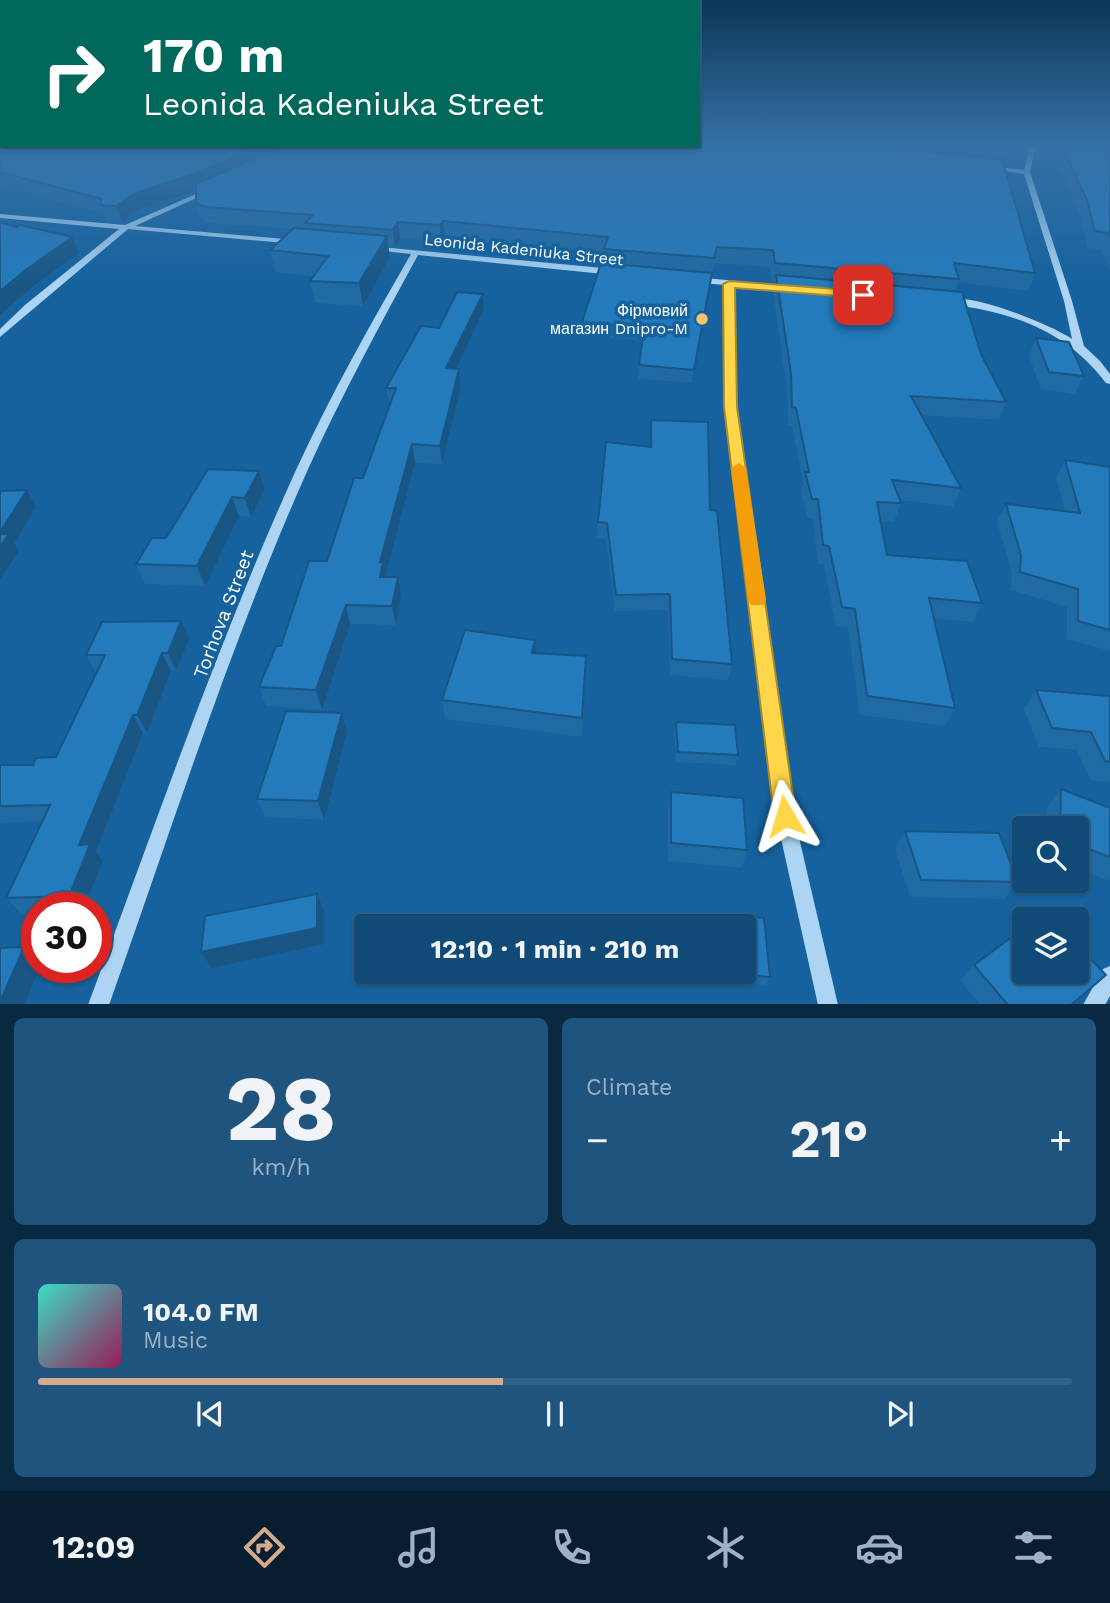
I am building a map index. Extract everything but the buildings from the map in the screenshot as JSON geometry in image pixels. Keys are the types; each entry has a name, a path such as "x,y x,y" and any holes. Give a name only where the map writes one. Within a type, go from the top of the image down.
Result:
{"street":[{"path":"0,334 28,307 126,228 202,193"},
{"path":"1034,193 1068,301 1079,346"},
{"path":"0,216 305,243"},
{"name":"Leonida Kadeniuka Street","path":"360,247 620,273"},
{"name":"Torhova Street","path":"98,1004 225,660 288,501 367,337 416,252"},
{"path":"688,280 796,289"},
{"path":"729,284 730,407 785,816 828,1004"},
{"path":"944,301 1004,310 1024,317 1079,346 1093,358 1110,381"},
{"path":"1093,1004 1110,976"}],"slow traffic":[{"path":"739,468 757,600"}],"place":[{"name":"Фірмовий магазин Dnipro-M","path":"702,319"}],"route":[{"path":"785,816 730,407 729,284 863,295"}]}
